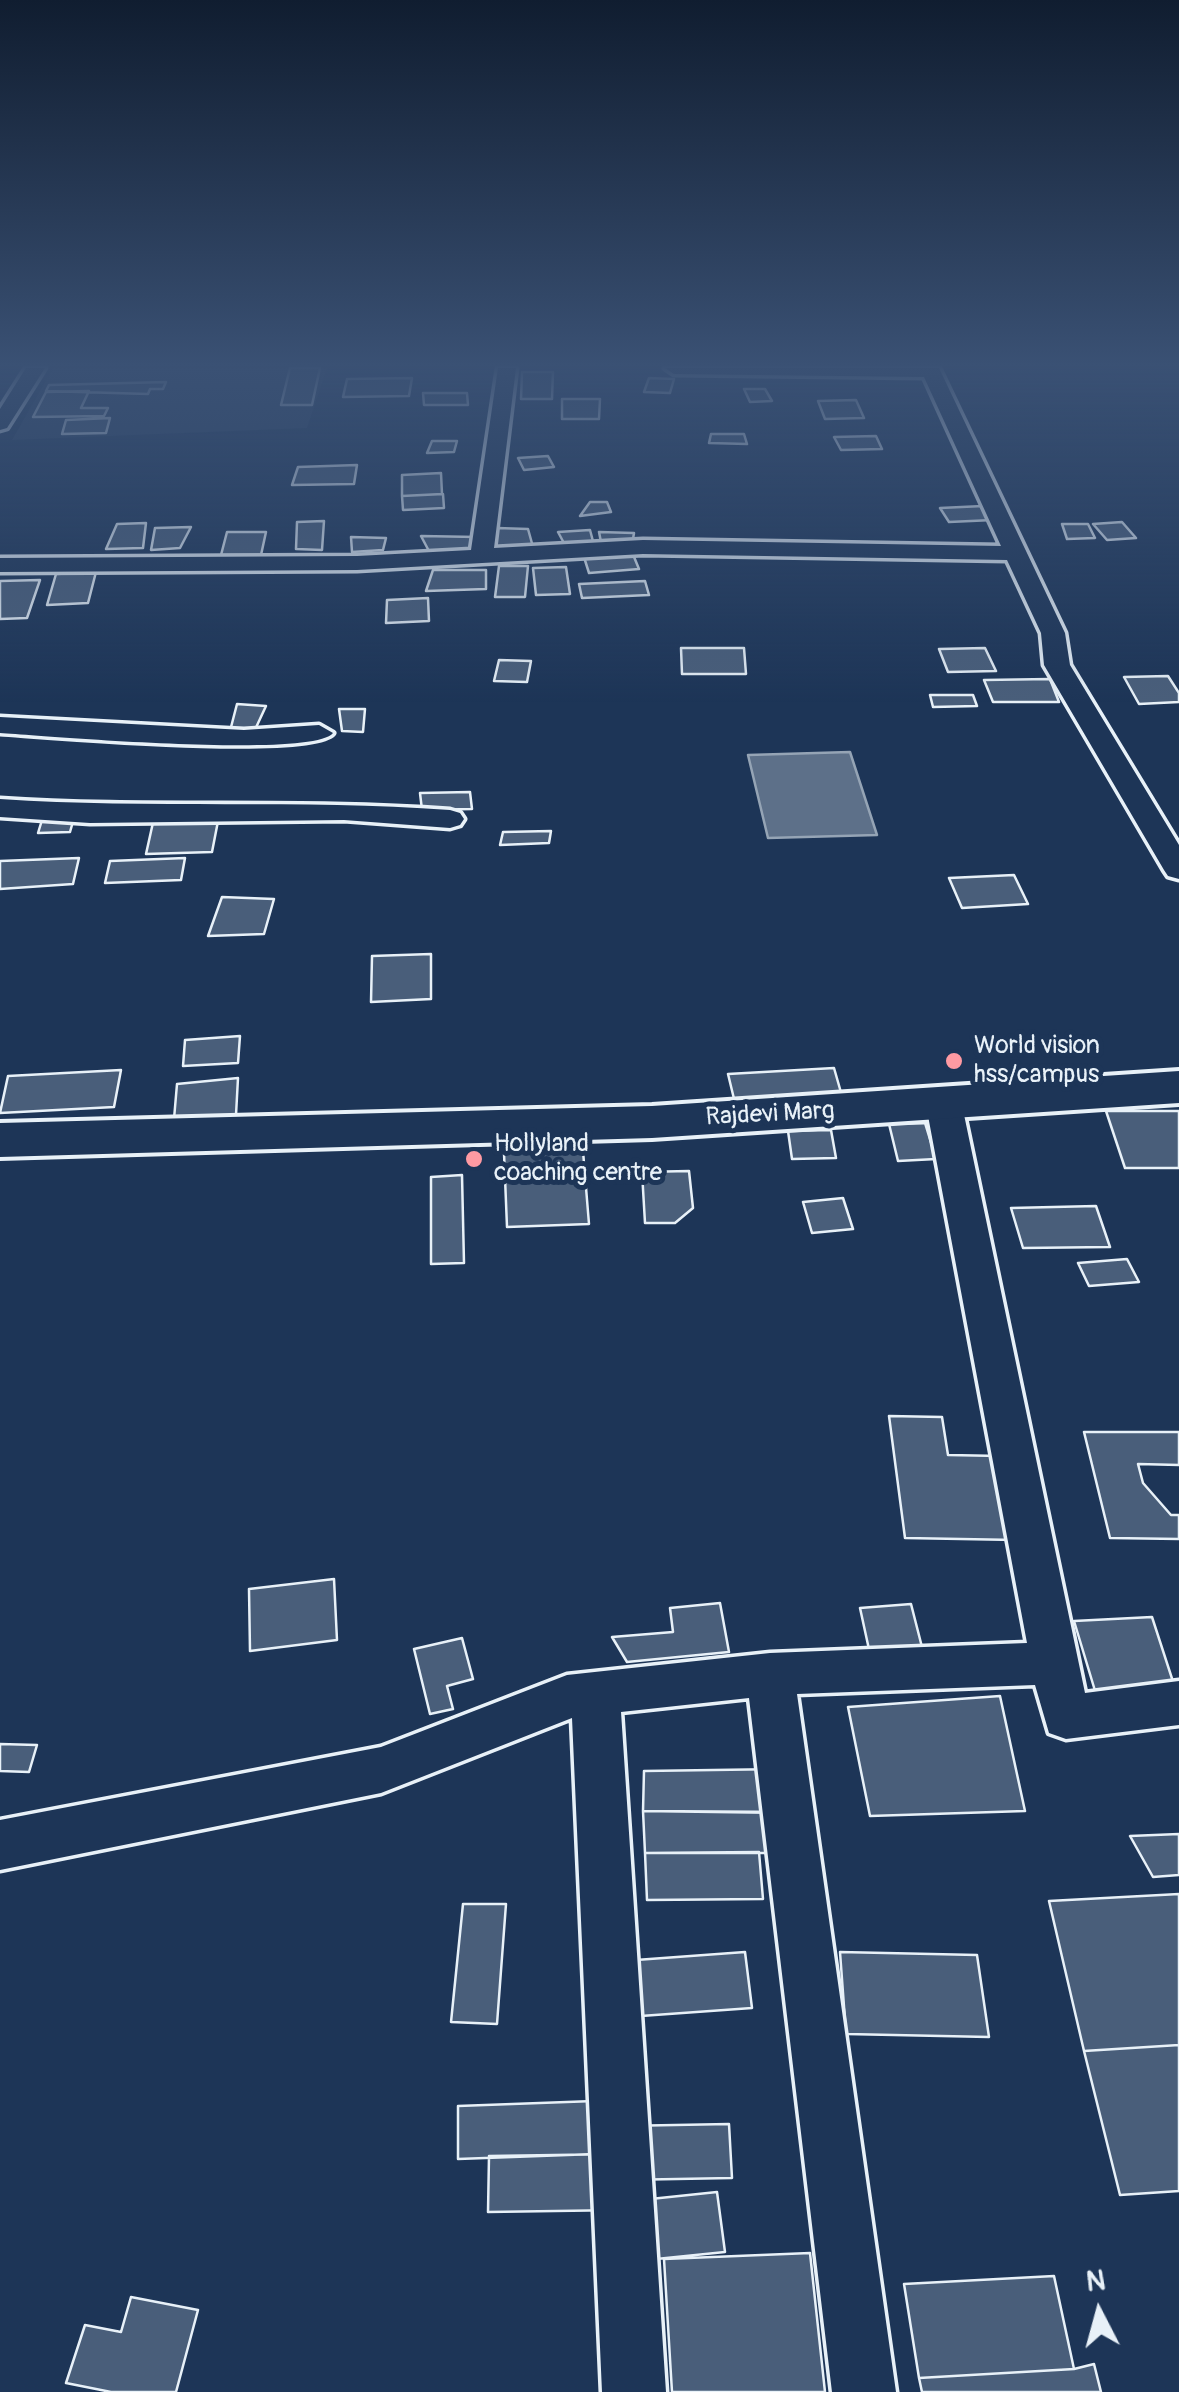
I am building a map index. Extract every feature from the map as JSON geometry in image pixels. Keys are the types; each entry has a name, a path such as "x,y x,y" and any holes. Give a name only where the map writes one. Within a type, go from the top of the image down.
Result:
{"main road":[{"name":"Rajdevi Marg","path":"0,1140 652,1122 1179,1087"}],"street":[{"path":"482,556 492,480"},
{"path":"983,480 1053,634 1057,665 1179,870"},
{"path":"0,565 357,562 643,547 1018,553"},
{"path":"0,725 244,738 319,733"},
{"path":"0,808 90,814 344,812 450,819"},
{"path":"944,1105 1066,1716 1179,1703"},
{"path":"0,1845 381,1770 566,1697 770,1674 1054,1663"},
{"path":"770,1674 864,2392"},
{"path":"595,1694 634,2392"}],"shaded area":[{"path":"850,752 877,835 768,838 748,755"}],"building":[{"path":"294,480 355,480 354,484 292,485"},
{"path":"402,480 441,480 442,494 402,496"},
{"path":"443,494 444,508 403,510 402,496"},
{"path":"590,502 607,502 611,512 580,516"},
{"path":"983,506 993,520 949,522 940,508"},
{"path":"324,521 322,550 296,549 297,522"},
{"path":"1122,522 1136,538 1107,540 1093,524"},
{"path":"146,523 143,548 106,549 117,524"},
{"path":"1062,524 1088,524 1095,538 1067,539"},
{"path":"191,527 180,548 151,550 155,528"},
{"path":"497,528 528,529 533,547 493,547"},
{"path":"590,530 594,545 565,545 558,532"},
{"path":"227,532 266,532 261,555 221,555"},
{"path":"599,532 634,533 632,545 602,547"},
{"path":"421,536 477,537 476,550 430,553"},
{"path":"351,537 386,538 383,550 352,552"},
{"path":"632,552 639,569 589,573 583,554"},
{"path":"499,566 528,566 525,597 495,597"},
{"path":"566,567 570,594 536,595 533,568"},
{"path":"433,570 486,570 486,589 426,591"},
{"path":"96,572 88,603 47,605 56,574"},
{"path":"40,580 27,618 0,619 0,581"},
{"path":"645,581 649,595 582,598 579,584"},
{"path":"428,598 429,621 386,623 387,600"},
{"path":"681,648 744,648 746,674 682,674"},
{"path":"985,648 996,671 948,672 939,649"},
{"path":"499,660 531,661 527,682 494,681"},
{"path":"1168,676 1179,693 1179,702 1139,704 1124,677"},
{"path":"1050,679 1059,702 993,702 984,680"},
{"path":"930,695 973,695 977,706 933,707"},
{"path":"237,704 266,706 253,734 230,731"},
{"path":"339,709 365,709 363,732 342,731"},
{"path":"470,792 472,809 422,810 420,793"},
{"path":"219,816 212,852 146,854 154,818"},
{"path":"74,818 70,832 38,833 42,820"},
{"path":"551,831 549,843 500,845 503,832"},
{"path":"79,858 73,884 0,889 0,861"},
{"path":"185,858 181,880 105,883 110,861"},
{"path":"1014,875 1028,904 962,908 949,878"},
{"path":"222,897 274,899 264,934 208,936"},
{"path":"431,954 431,999 371,1002 372,956"},
{"path":"240,1036 238,1063 183,1066 185,1040"},
{"path":"834,1068 842,1096 735,1103 728,1074"},
{"path":"121,1070 114,1107 0,1113 8,1076"},
{"path":"238,1078 236,1115 174,1119 177,1084"},
{"path":"1106,1111 1179,1111 1179,1168 1125,1168"},
{"path":"925,1123 936,1159 898,1161 889,1124"},
{"path":"831,1130 836,1158 792,1159 788,1131"},
{"path":"583,1151 589,1224 507,1227 504,1153"},
{"path":"689,1171 693,1208 675,1223 645,1223 642,1172"},
{"path":"462,1175 464,1263 431,1264 431,1177"},
{"path":"843,1198 853,1229 812,1233 803,1202"},
{"path":"1096,1206 1110,1247 1023,1248 1011,1208"},
{"path":"1127,1259 1139,1282 1089,1286 1078,1263"},
{"path":"889,1416 942,1417 948,1455 1001,1456 1016,1540 905,1538"},
{"path":"1084,1432 1179,1432 1179,1465 1138,1464 1143,1483 1171,1515 1179,1515 1179,1539 1110,1538"},
{"path":"334,1579 337,1640 250,1651 249,1589"},
{"path":"720,1603 729,1652 627,1662 612,1637 673,1632 670,1608"},
{"path":"911,1604 923,1651 870,1654 860,1608"},
{"path":"1152,1617 1179,1700 1099,1704 1074,1621"},
{"path":"462,1638 473,1679 447,1686 453,1709 430,1714 414,1649"},
{"path":"1000,1696 1025,1811 870,1816 848,1707"},
{"path":"0,1744 37,1745 29,1772 0,1771"},
{"path":"783,1769 789,1812 643,1811 644,1771"},
{"path":"643,1811 787,1813 790,1853 645,1853"},
{"path":"1179,1834 1179,1875 1153,1877 1130,1836"},
{"path":"759,1852 763,1899 647,1900 645,1853"},
{"path":"1179,1894 1179,2045 1084,2051 1049,1901"},
{"path":"463,1904 506,1904 497,2024 451,2022"},
{"path":"745,1952 752,2008 641,2016 636,1960"},
{"path":"840,1952 977,1955 989,2037 846,2034"},
{"path":"1179,2045 1179,2191 1120,2195 1084,2051"},
{"path":"594,2101 595,2154 458,2159 458,2106"},
{"path":"729,2124 732,2178 622,2180 621,2126"},
{"path":"621,2154 623,2210 488,2212 489,2156"},
{"path":"717,2192 725,2252 627,2262 622,2202"},
{"path":"810,2253 825,2392 672,2392 664,2259"},
{"path":"1054,2276 1074,2369 919,2378 904,2284"},
{"path":"131,2297 198,2310 176,2392 111,2392 66,2383 85,2325 121,2332"},
{"path":"1094,2364 1101,2392 922,2392 919,2378 1074,2369"}],"place":[{"name":"World vision hss/campus","path":"954,1061"},
{"name":"Hollyland coaching centre","path":"474,1159"}]}
